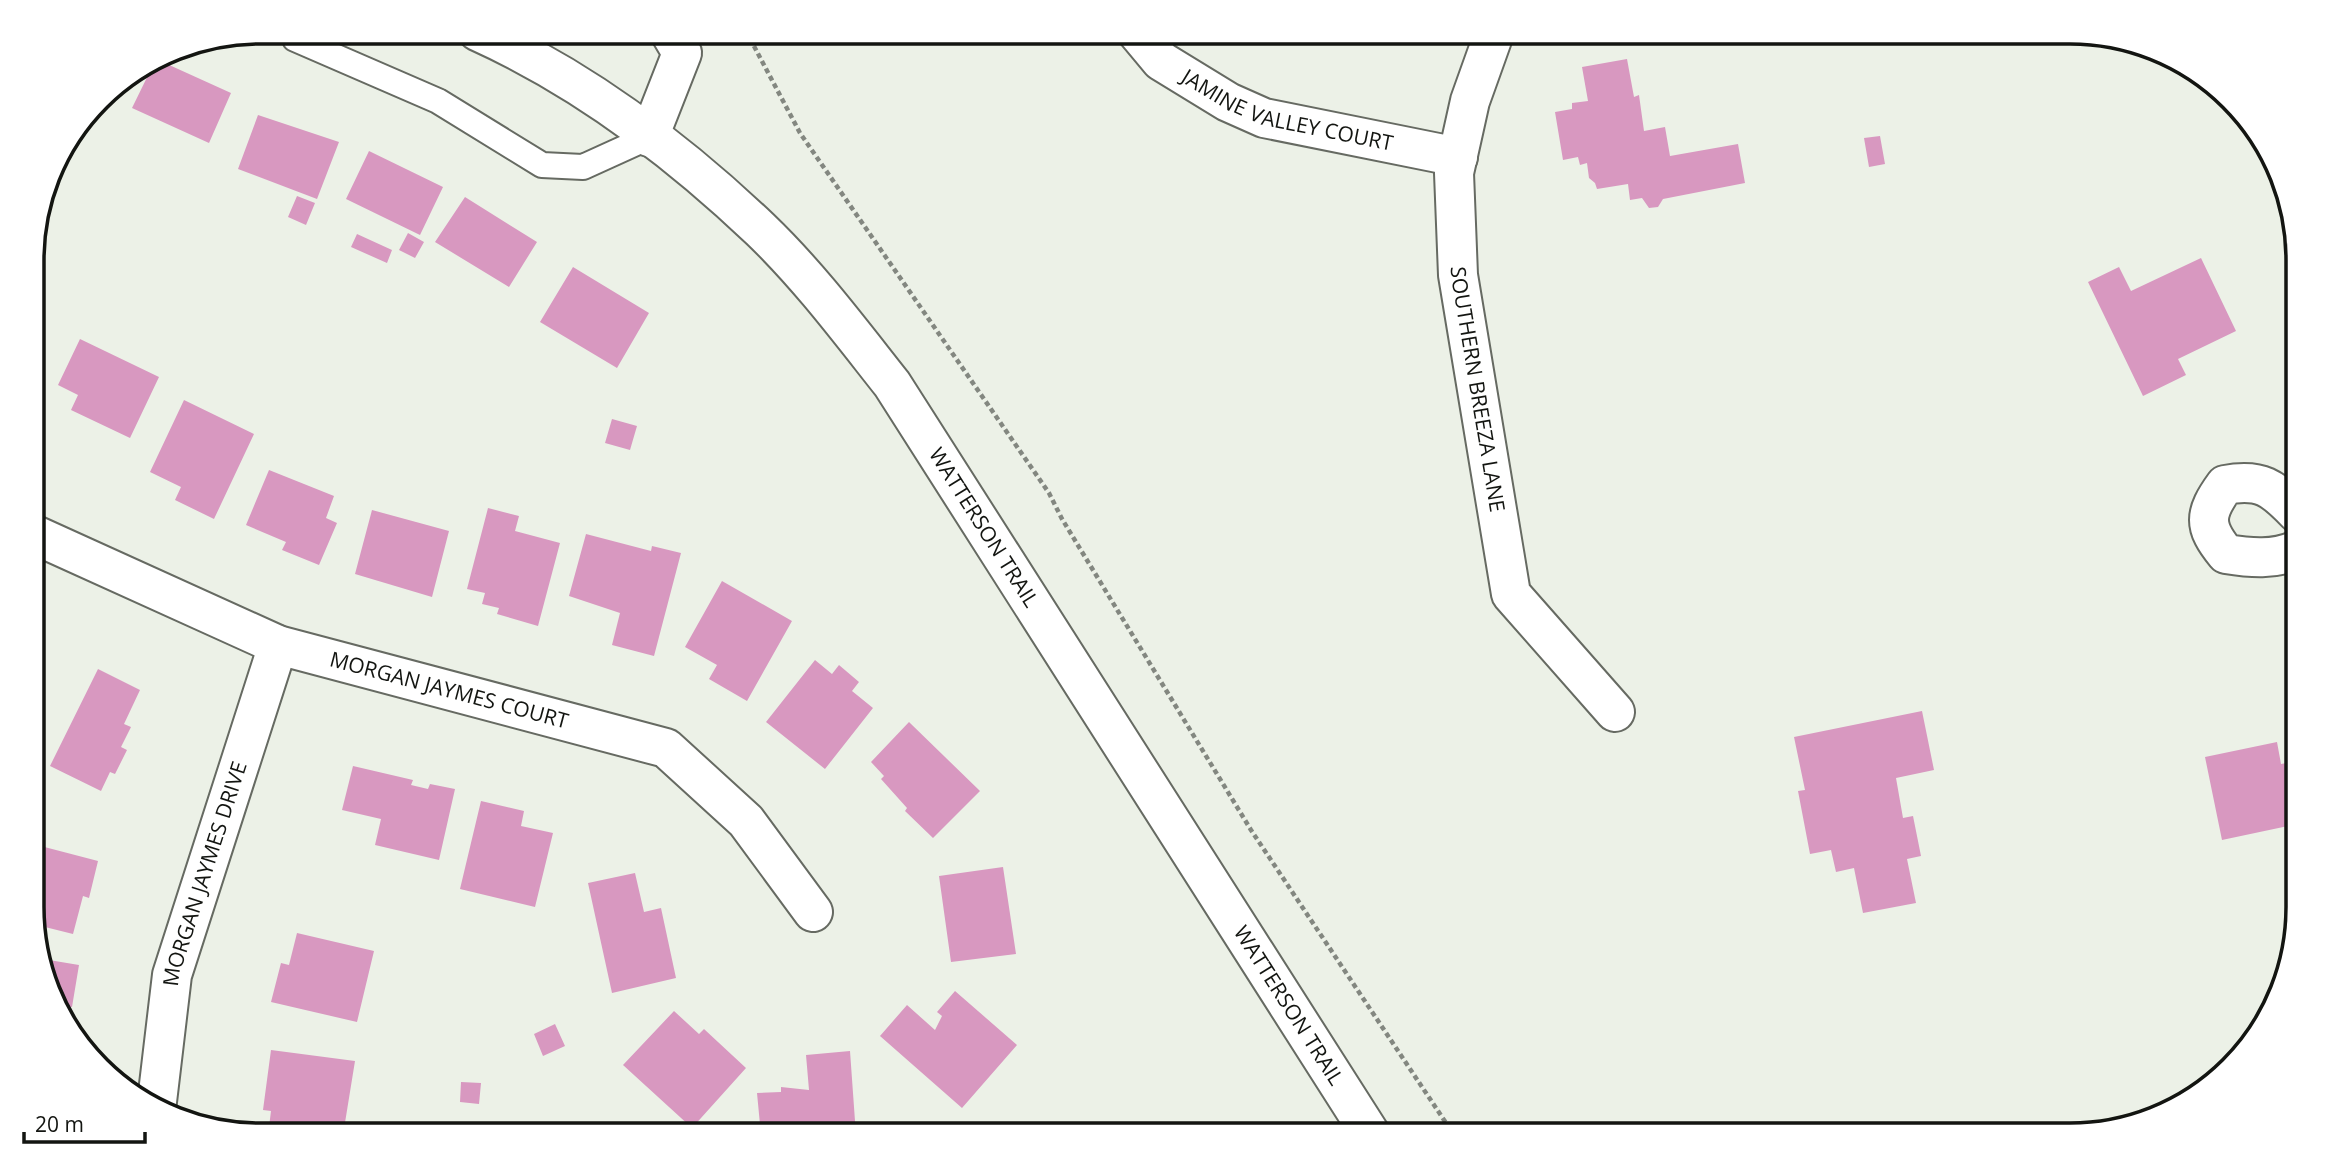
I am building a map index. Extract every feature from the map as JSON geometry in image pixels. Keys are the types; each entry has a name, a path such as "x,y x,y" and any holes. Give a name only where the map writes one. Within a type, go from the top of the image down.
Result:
{"street":[{"name":"WATTERSON TRAIL","path":"500,44 571,82 649,137 761,230 825,299 892,384 1363,1123"},
{"path":"649,137 682,53 676,44"},
{"name":"JAMINE VALLEY COURT","path":"1146,44 1161,61 1228,102 1264,118 1458,157"},
{"name":"SOUTHERN BREEZA LANE","path":"1491,44 1470,101 1454,173 1458,275 1511,594 1615,712"},
{"path":"2286,501 2277,492 2250,480 2225,485 2209,508 2210,535 2226,554 2249,558 2286,554"},
{"name":"MORGAN JAYMES COURT","path":"44,539 278,645 666,748 746,821 813,912"},
{"name":"MORGAN JAYMES DRIVE","path":"158,1097 172,975 278,645"}],"lane":[{"path":"307,44 438,101 542,165 583,167 649,137"}],"path":[{"path":"752,44 800,133 1049,493 1062,519 1251,830 1446,1123"}],"building":[{"path":"1627,59 1634,97 1639,95 1644,131 1665,127 1670,156 1738,144 1745,183 1663,199 1658,207 1649,208 1642,198 1630,200 1628,184 1597,189 1589,178 1587,163 1580,165 1578,157 1563,160 1555,112 1572,109 1572,103 1588,101 1582,67"},
{"path":"168,64 231,93 209,143 132,108 148,75"},
{"path":"258,115 339,142 317,199 238,169"},
{"path":"1880,136 1885,164 1869,167 1864,138"},
{"path":"369,151 443,187 420,235 346,199"},
{"path":"297,196 315,203 306,225 288,217"},
{"path":"465,197 537,242 509,287 435,242"},
{"path":"408,233 424,242 415,258 399,250"},
{"path":"357,234 392,250 387,263 351,247"},
{"path":"2201,258 2236,331 2178,359 2186,375 2143,396 2088,282 2119,267 2131,291"},
{"path":"573,267 649,313 617,368 540,322"},
{"path":"80,339 159,377 130,438 71,410 78,395 58,385"},
{"path":"184,400 254,434 214,519 175,500 181,487 150,472"},
{"path":"612,419 637,426 630,450 605,443"},
{"path":"269,470 334,496 326,518 337,523 319,565 282,550 286,542 246,525"},
{"path":"488,508 519,516 515,531 560,543 538,626 497,614 499,608 482,604 485,593 467,589"},
{"path":"372,510 449,531 432,597 355,574"},
{"path":"586,534 651,551 652,546 681,553 654,656 612,645 620,613 569,596"},
{"path":"722,581 792,621 747,701 709,679 717,665 685,647"},
{"path":"815,660 832,674 839,665 859,682 852,691 873,708 825,769 766,722"},
{"path":"98,669 140,690 124,724 131,727 121,747 127,750 115,774 110,772 101,791 50,766"},
{"path":"1922,711 1934,770 1896,778 1903,818 1913,816 1921,856 1907,859 1916,903 1863,913 1854,868 1836,872 1831,850 1810,854 1798,791 1805,790 1794,737"},
{"path":"909,722 980,791 933,838 905,811 907,808 881,779 884,776 871,762"},
{"path":"2277,742 2281,764 2286,763 2286,827 2222,840 2205,757"},
{"path":"353,766 413,780 411,785 428,789 430,784 455,789 439,860 375,845 381,819 342,810"},
{"path":"481,801 524,811 521,826 553,833 535,907 460,889"},
{"path":"44,847 98,861 89,898 83,896 73,934 45,927"},
{"path":"1003,867 1016,954 951,962 939,876"},
{"path":"635,873 644,912 661,908 676,978 612,993 588,883"},
{"path":"297,933 374,951 357,1022 271,1002 281,963 289,965"},
{"path":"50,960 79,965 72,1007 69,1006 60,990"},
{"path":"955,991 1017,1045 962,1108 880,1036 907,1005 935,1030 942,1016 937,1012"},
{"path":"674,1011 699,1034 704,1029 746,1068 696,1123 687,1123 623,1065"},
{"path":"555,1024 565,1046 543,1056 534,1034"},
{"path":"271,1050 355,1061 345,1123 270,1123 271,1111 263,1110"},
{"path":"850,1051 855,1123 760,1123 757,1093 781,1092 781,1087 809,1090 806,1055"},
{"path":"461,1082 481,1083 479,1104 460,1102"}]}
